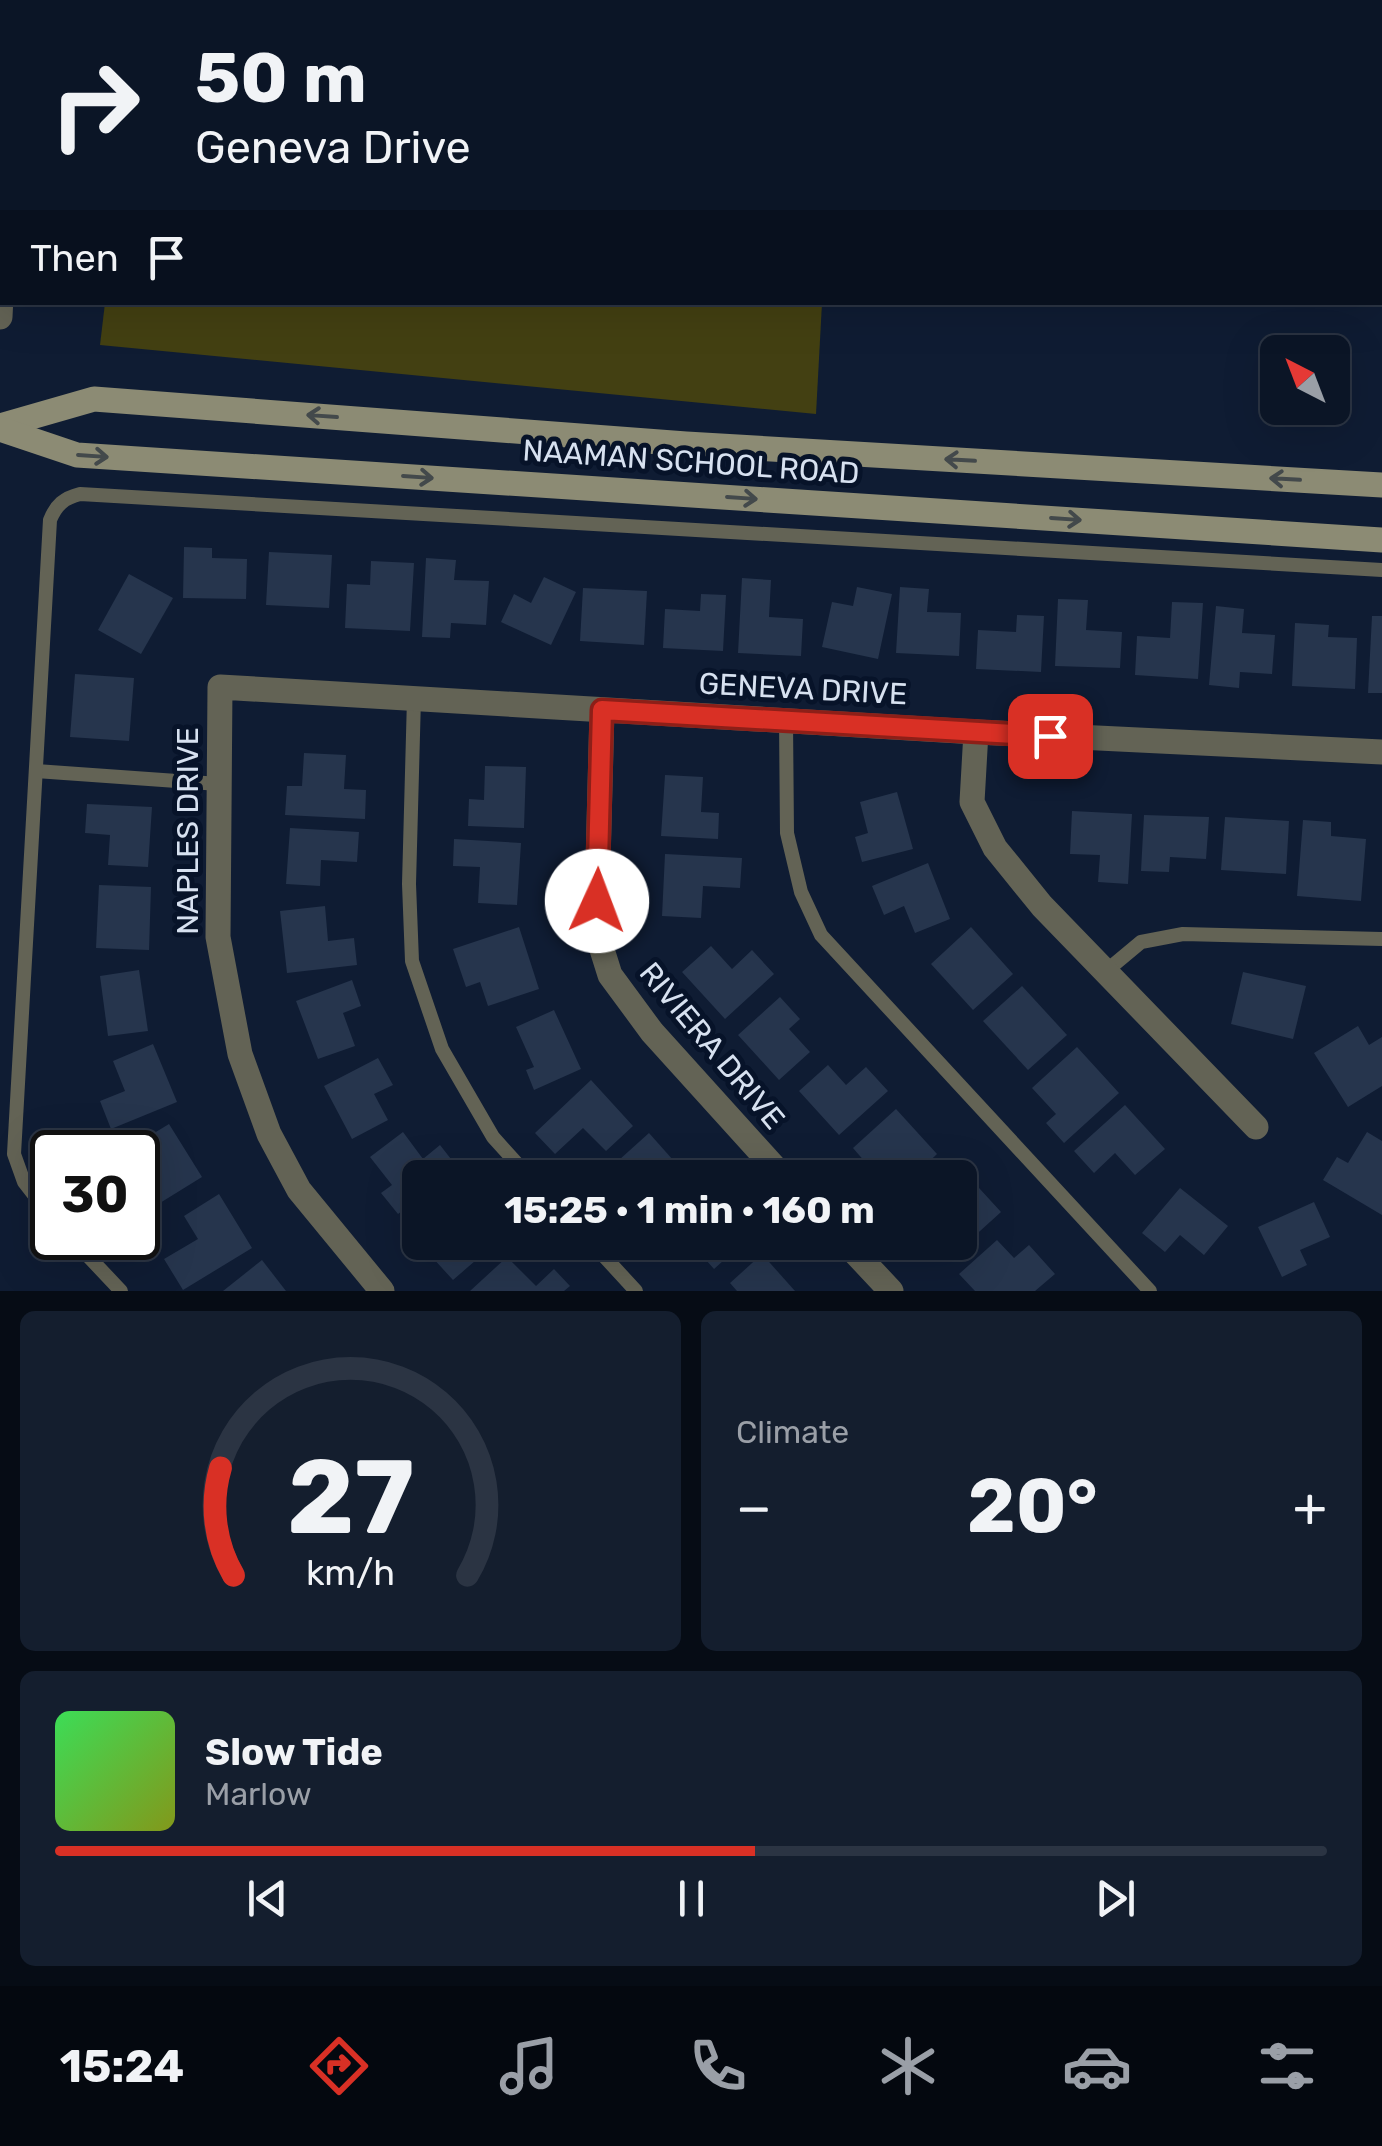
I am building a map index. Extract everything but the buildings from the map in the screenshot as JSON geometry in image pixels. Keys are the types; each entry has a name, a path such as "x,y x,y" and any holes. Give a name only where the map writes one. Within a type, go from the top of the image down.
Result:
{"main road":[{"name":"NAAMAN SCHOOL ROAD","path":"0,427 94,399 666,442 1382,485"},
{"name":"NAAMAN SCHOOL ROAD","path":"0,427 77,455 1382,540"}],"street":[{"name":"GENEVA DRIVE","path":"220,687 1382,752"},
{"name":"NAPLES DRIVE","path":"220,687 218,936 240,1054 269,1134 300,1190 382,1291"},
{"name":"RIVIERA DRIVE","path":"602,710 597,901 600,940 610,975 652,1032 768,1160"},
{"path":"976,732 972,802 995,848 1042,906 1256,1127"},
{"path":"862,1260 891,1291"}],"lane":[{"path":"30,1190 14,1154 50,520 61,502 80,494 1382,570"},
{"path":"414,698 409,884 412,961 442,1050 493,1137 514,1160"},
{"path":"786,721 786,833 801,892 821,936 1150,1291"},
{"path":"36,771 219,784"},
{"path":"1105,972 1141,942 1183,934 1382,938"},
{"path":"91,1260 120,1291"},
{"path":"608,1260 636,1291"}],"shaded area":[{"path":"105,305 822,305 816,414 100,345"}],"route":[{"path":"597,901 602,710 1050,736"}]}
